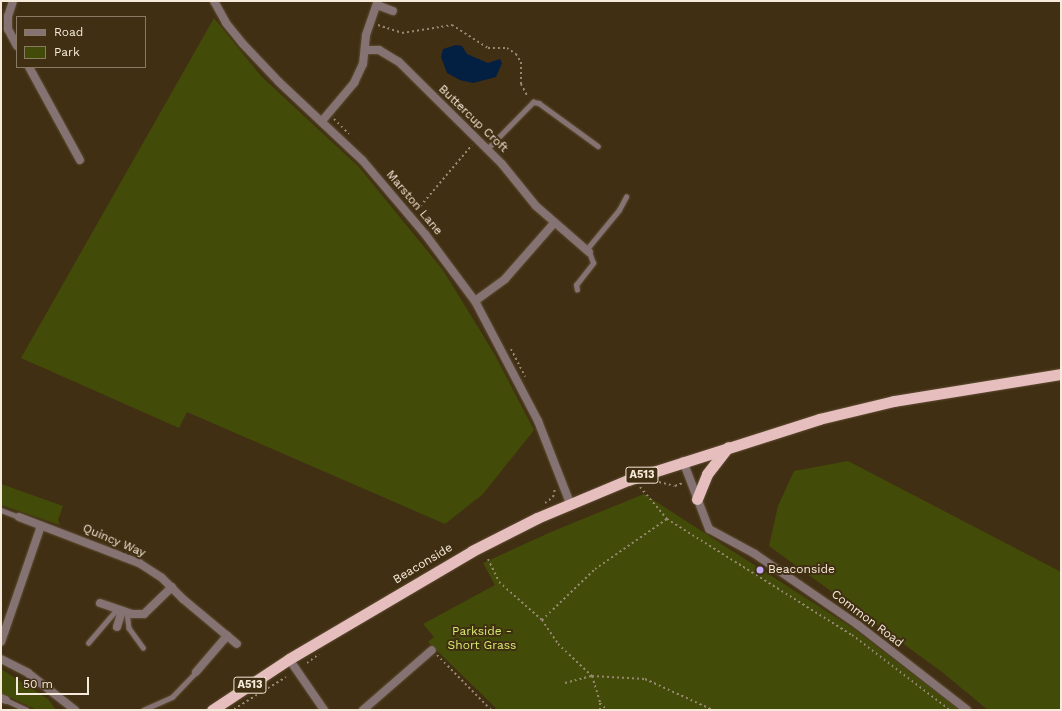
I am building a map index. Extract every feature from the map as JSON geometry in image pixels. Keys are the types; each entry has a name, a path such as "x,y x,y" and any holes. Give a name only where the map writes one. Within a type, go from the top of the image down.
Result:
{"highway":[{"name":"Beaconside","path":"212,710 289,659 472,551 570,504 683,461 820,419 894,401 1035,380 1061,374"},
{"name":"Beaconside","path":"1035,380 1061,380"},
{"path":"697,499 708,474 729,447"}],"street":[{"path":"13,1 8,16 8,29 16,44"},
{"name":"Marston Lane","path":"214,1 226,23 243,44 279,82 363,161 391,194 475,301 522,387 570,504"},
{"path":"322,121 354,83 366,50 366,35 377,3 393,11"},
{"name":"Buttercup Croft","path":"366,50 379,50 399,62 511,174 536,206 588,251"},
{"path":"30,68 80,160"},
{"path":"475,301 505,279 554,222"},
{"name":"Common Road","path":"683,461 710,529 755,554 858,625 966,710"},
{"name":"Quincy Way","path":"19,517 139,563 162,578 237,644"},
{"path":"1,642 42,526"},
{"path":"100,602 122,611 144,614 172,587"},
{"path":"117,627 122,611"},
{"path":"196,672 227,636"},
{"path":"363,710 432,650"},
{"path":"1,659 28,673 75,710"},
{"path":"289,659 324,710"}],"lane":[{"path":"487,149 533,102 539,103 598,146"},
{"path":"577,290 576,285 593,263 588,251 619,210 626,197"},
{"name":"Quincy Way","path":"1,510 19,517"},
{"path":"88,643 122,611 129,628 143,647"},
{"path":"143,710 163,703 172,697 196,672"},
{"path":"3,699 27,710"}],"path":[{"path":"371,22 402,33 452,25 488,48 507,48 516,54 521,62 521,84 533,102"},
{"path":"416,211 477,140"},
{"path":"539,505 553,497 555,489 552,482"},
{"path":"667,483 675,486"},
{"path":"640,486 667,518 852,635 950,710"},
{"path":"542,620 595,569 667,518"},
{"path":"488,559 500,582 542,620 558,644 592,676 600,703 600,710"},
{"path":"432,650 491,710"},
{"path":"565,683 592,676 645,679 713,710"},
{"path":"232,710 286,677"},
{"path":"600,703 607,710"}],"green space":[{"path":"214,18 261,76 359,167 443,270 495,355 534,430 483,494 445,524 187,412 179,428 21,358"},
{"path":"848,461 1061,572 1061,710 988,710 942,672 769,546 778,506 794,471"},
{"path":"1,484 63,506 58,520 60,525 1,505"},
{"name":"Parkside - Short Grass","path":"644,494 854,629 959,710 498,710 428,642 434,637 423,624 495,585 483,563 551,532"},
{"path":"1,669 48,699 56,710 37,710 1,693"}],"water":[{"path":"456,45 462,46 467,54 488,63 500,59 502,63 496,77 473,83 460,80 447,73 441,57 443,49"}],"place":[{"name":"Beaconside","path":"760,570"}]}
